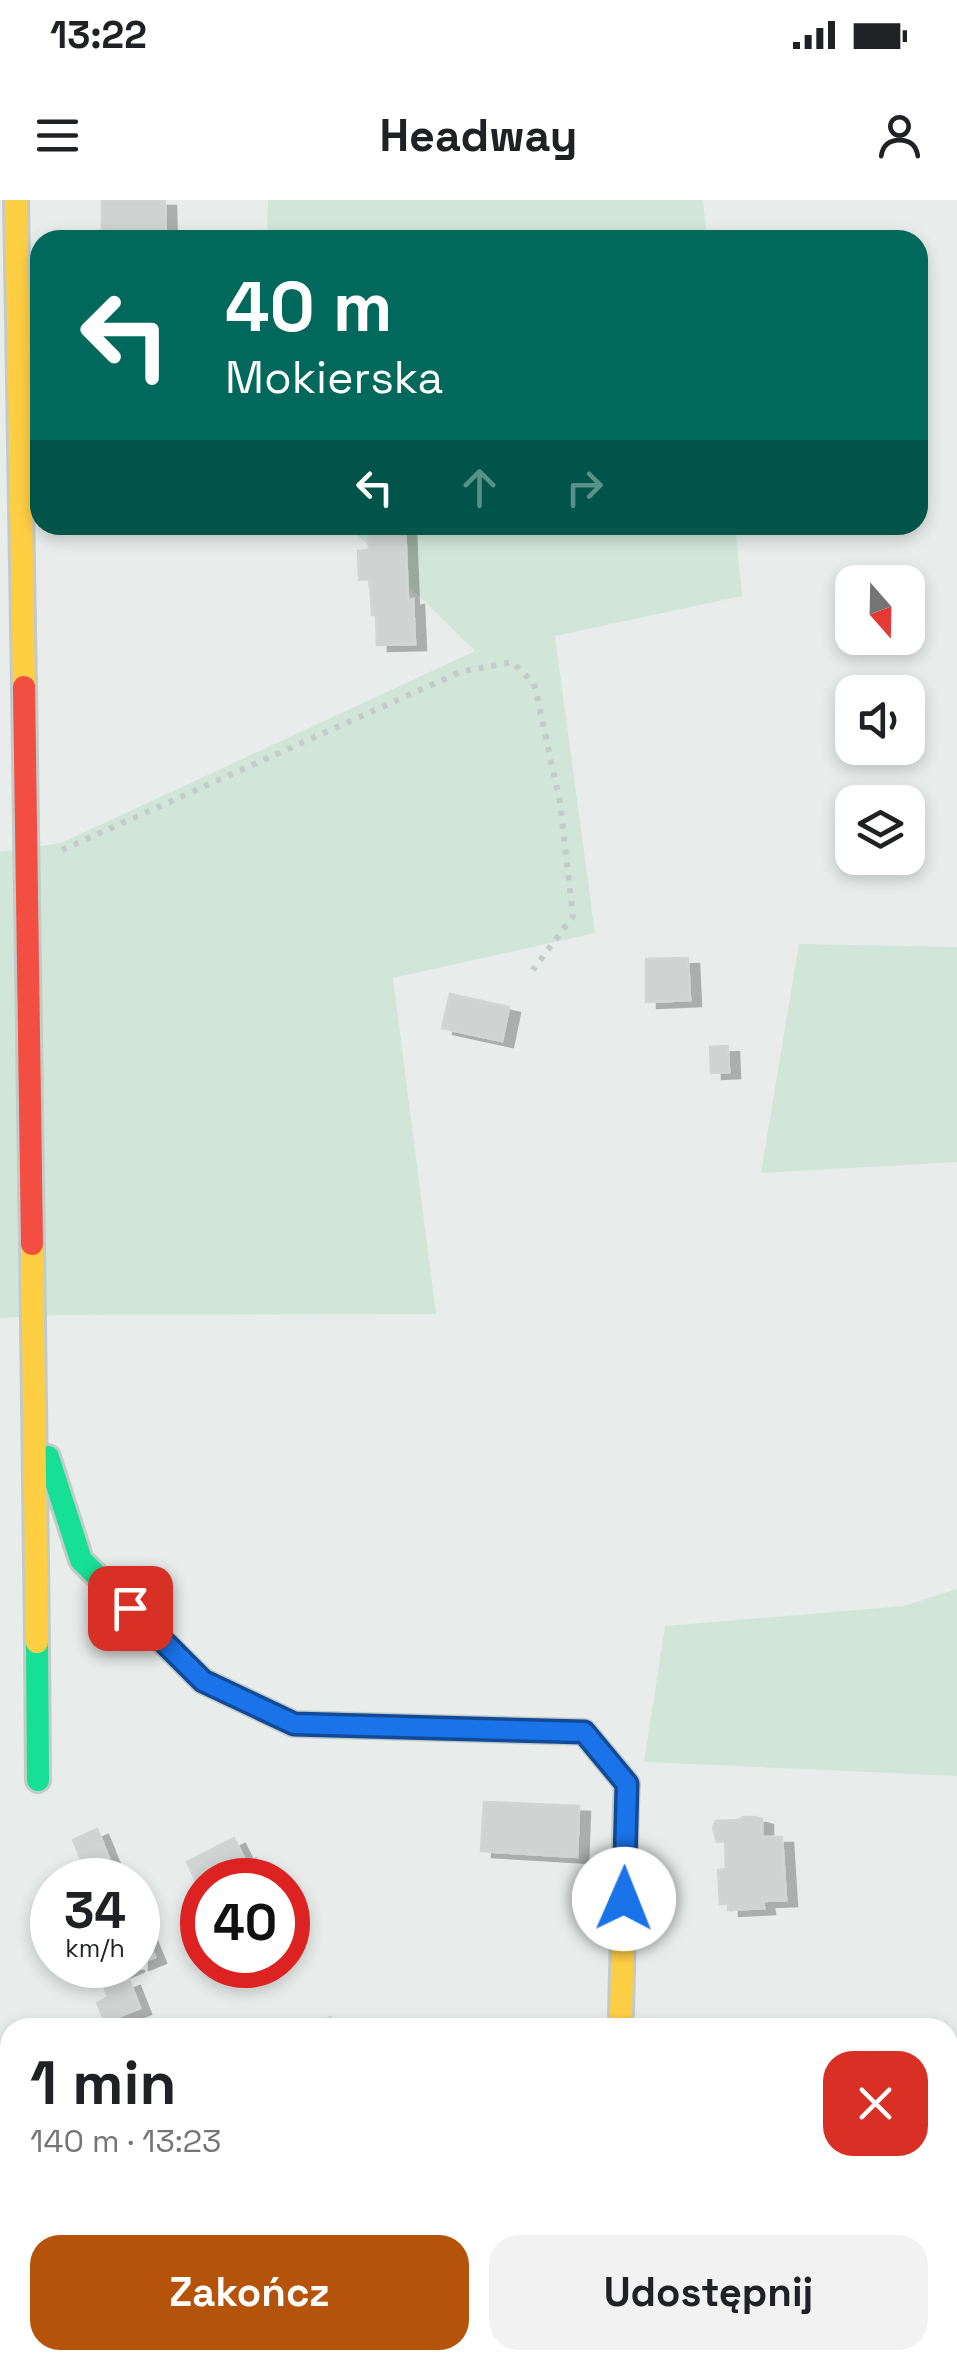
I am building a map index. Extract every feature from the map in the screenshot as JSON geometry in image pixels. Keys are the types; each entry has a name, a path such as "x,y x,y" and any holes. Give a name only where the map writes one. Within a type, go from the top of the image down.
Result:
{"street":[{"path":"16,200 38,1780"},
{"path":"35,1418 81,1560 203,1681 294,1724 584,1732 627,1784 621,2018"}],"path":[{"path":"27,866 460,672 512,662 534,683 560,802 573,916 533,970"}],"green space":[{"path":"268,200 703,200 706,230 267,230"},
{"path":"357,535 736,535 742,596 555,636 595,933 393,978 436,1314 0,1318 0,852 61,843 475,651"},
{"path":"799,944 957,947 957,1162 761,1173"},
{"path":"957,1589 957,1776 644,1762 665,1626 904,1606"}],"building":[{"path":"102,200 165,200 166,230 102,230"},
{"path":"368,535 405,535 408,600 413,599 415,644 377,645 370,579 359,580 358,551 369,550"},
{"path":"688,958 690,1000 646,1002 646,959"},
{"path":"450,994 509,1007 502,1041 442,1028"},
{"path":"728,1046 729,1072 711,1073 710,1047"},
{"path":"484,1802 579,1806 577,1857 481,1851"},
{"path":"762,1819 762,1837 782,1837 786,1900 763,1901 764,1908 728,1910 728,1903 720,1904 718,1870 726,1869 725,1841 717,1842 713,1828 716,1821"},
{"path":"97,1829 103,1843 79,1854 73,1840"},
{"path":"234,1838 244,1858 195,1858"},
{"path":"103,1844 109,1858 80,1858 79,1855"},
{"path":"108,1988 132,1988 140,2008 115,2018 103,2018 97,2003 108,1997"}],"traffic: fast":[{"path":"48,1457 81,1560 203,1681 294,1724 584,1732 627,1784 626,1805"},
{"path":"37,1642 38,1780"}],"traffic: slow":[{"path":"16,200 24,687"},
{"path":"32,1244 37,1642"},
{"path":"621,2014 626,1805"}],"traffic: jam":[{"path":"24,687 32,1244"}],"route":[{"path":"130,1608 203,1681 294,1724 584,1732 627,1784 624,1899"}]}
